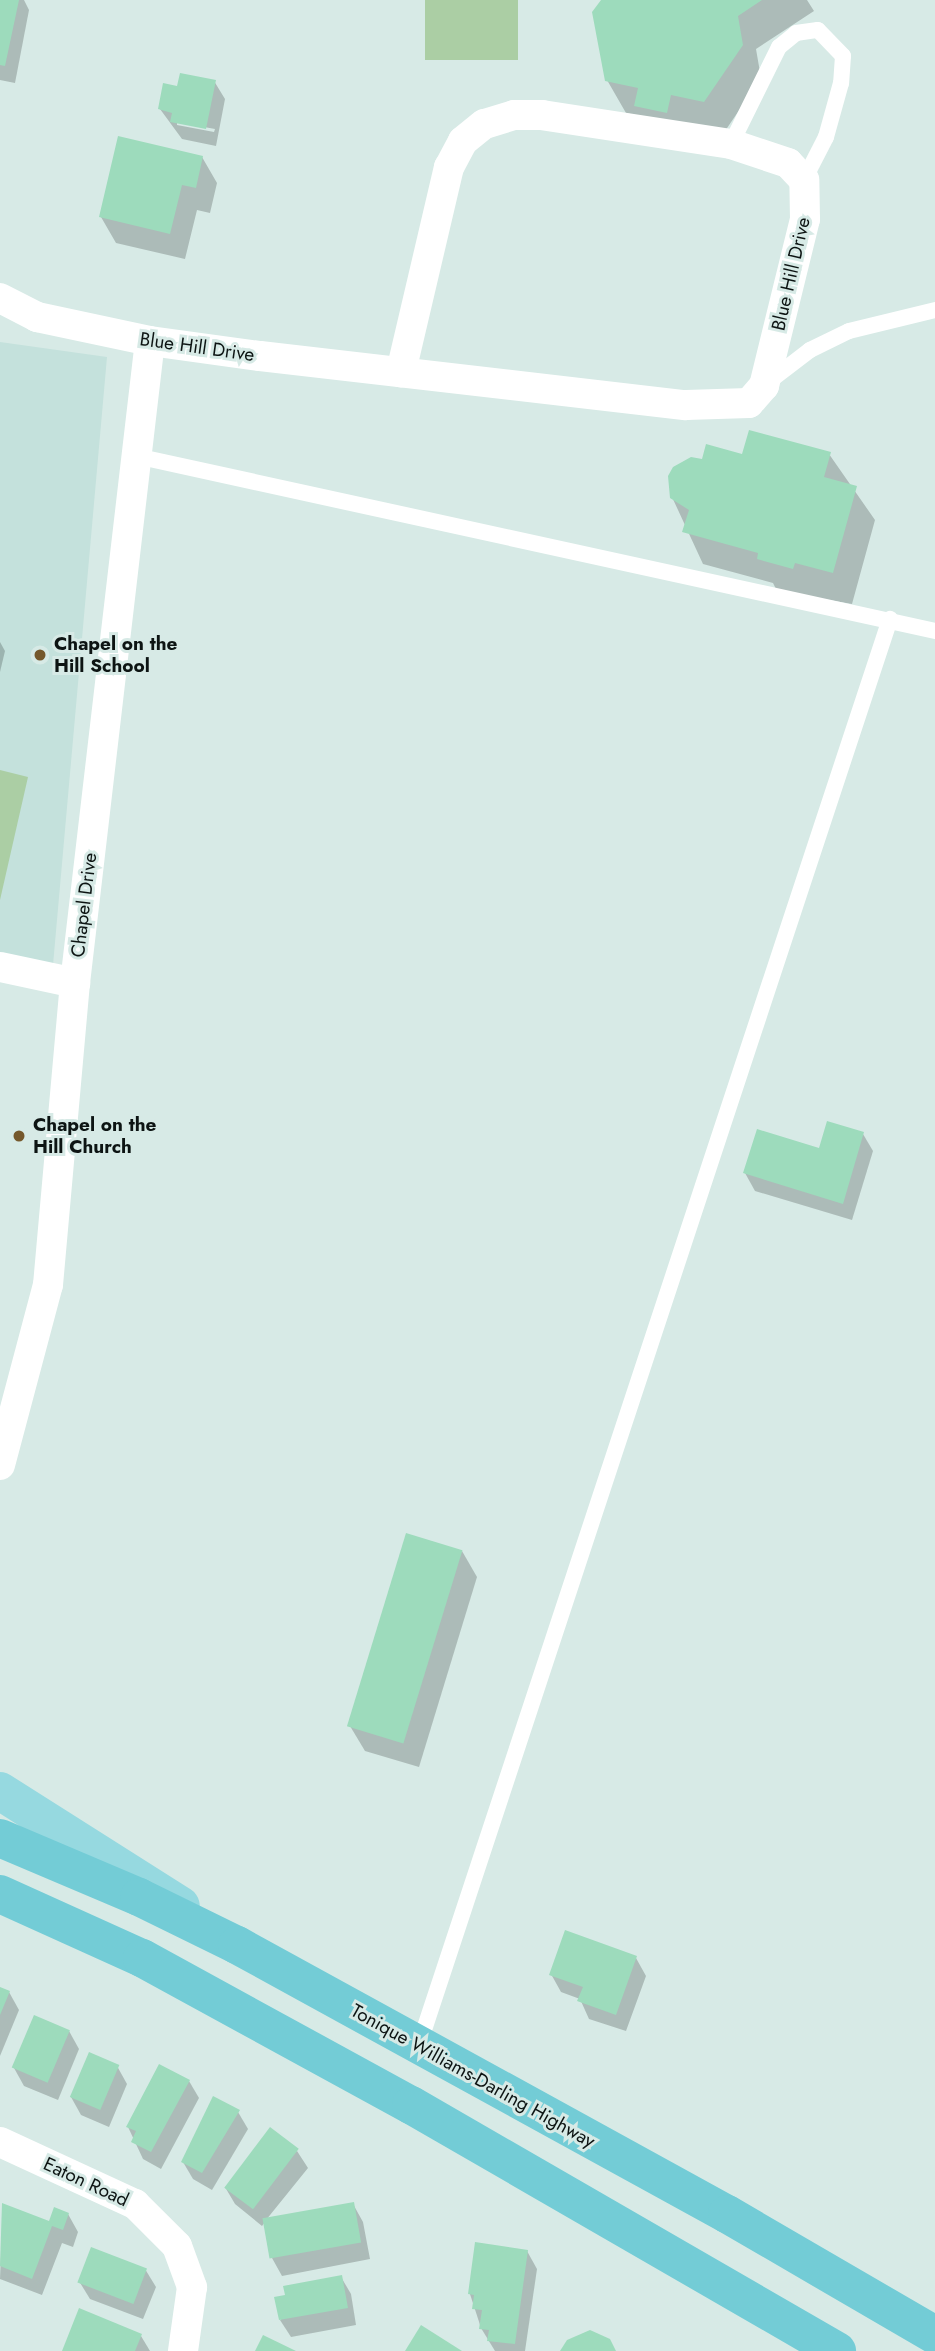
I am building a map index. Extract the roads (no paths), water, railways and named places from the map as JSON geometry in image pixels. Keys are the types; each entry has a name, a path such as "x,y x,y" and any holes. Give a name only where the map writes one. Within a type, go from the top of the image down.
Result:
{"highway":[{"name":"Tonique Williams-Darling Highway","path":"0,1839 139,1897 237,1945 727,2214 935,2335"},
{"path":"0,1894 154,1965 423,2112 837,2351"}],"main road":[{"path":"0,1791 130,1869 237,1945"}],"street":[{"path":"401,372 449,167 463,141 484,124 514,115 542,114 731,144 788,163 804,180"},
{"name":"Blue Hill Drive","path":"0,298 37,317 150,341 719,407 748,403 764,386 805,219 804,180"},
{"name":"Chapel Drive","path":"0,1465 48,1285 75,983 150,341"},
{"path":"0,967 75,983"},
{"name":"Eaton Road","path":"0,2142 135,2204 177,2246 192,2287 183,2351"}],"lane":[{"path":"731,144 779,47 796,33 818,30 843,56 841,83 826,137 804,180"},
{"path":"764,386 810,350 849,331 935,310"},
{"path":"136,456 935,631"},
{"path":"419,2047 890,619"}],"place":[{"name":"Chapel on the Hill School","path":"40,655"},
{"name":"Chapel on the Hill Church","path":"19,1136"}]}
